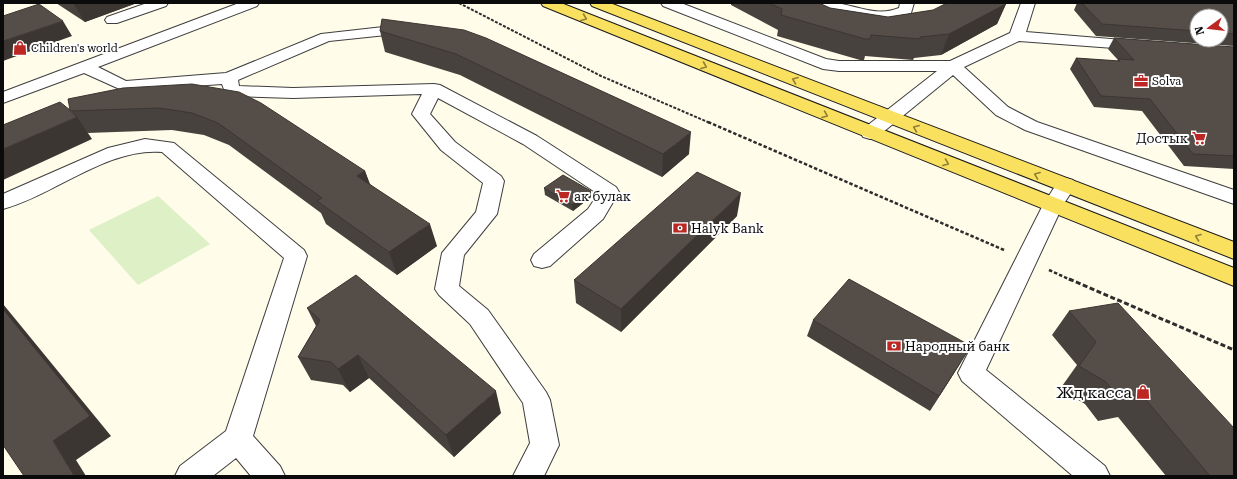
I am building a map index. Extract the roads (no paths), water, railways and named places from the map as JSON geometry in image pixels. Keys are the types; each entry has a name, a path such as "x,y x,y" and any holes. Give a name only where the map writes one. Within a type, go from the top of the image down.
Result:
{"main road":[{"path":"548,3 1052,206 1234,277"},
{"path":"597,3 1234,251"}],"street":[{"path":"112,20 161,3"},
{"path":"3,98 252,3"},
{"path":"668,3 822,64 839,66 953,66 1002,111 1031,126 1234,197"},
{"path":"820,3 848,12 878,16 899,14 906,10 907,3"},
{"path":"1017,36 1028,3"},
{"path":"87,66 93,72 124,86 229,78 326,37 427,28"},
{"path":"870,133 891,118 953,66 1017,36 1157,46"},
{"path":"229,78 232,91 293,93 434,90 530,140 609,192 596,214 542,260"},
{"path":"434,90 421,114 448,146 494,181 486,214 453,253 446,289 478,317 536,400 545,445 528,476"},
{"path":"3,202 115,152 145,145 167,147 296,256 238,439 190,476"},
{"path":"1066,185 1052,206 971,373 1095,476"},
{"path":"238,439 270,476"}],"place":[{"name":"Children's world","path":"20,48"},
{"name":"Solva","path":"1141,81"},
{"name":"Достык","path":"1199,138"},
{"name":"ак булак","path":"563,196"},
{"name":"Halyk Bank","path":"680,228"},
{"name":"Народный банк","path":"894,346"},
{"name":"Жд касса","path":"1143,392"}]}
